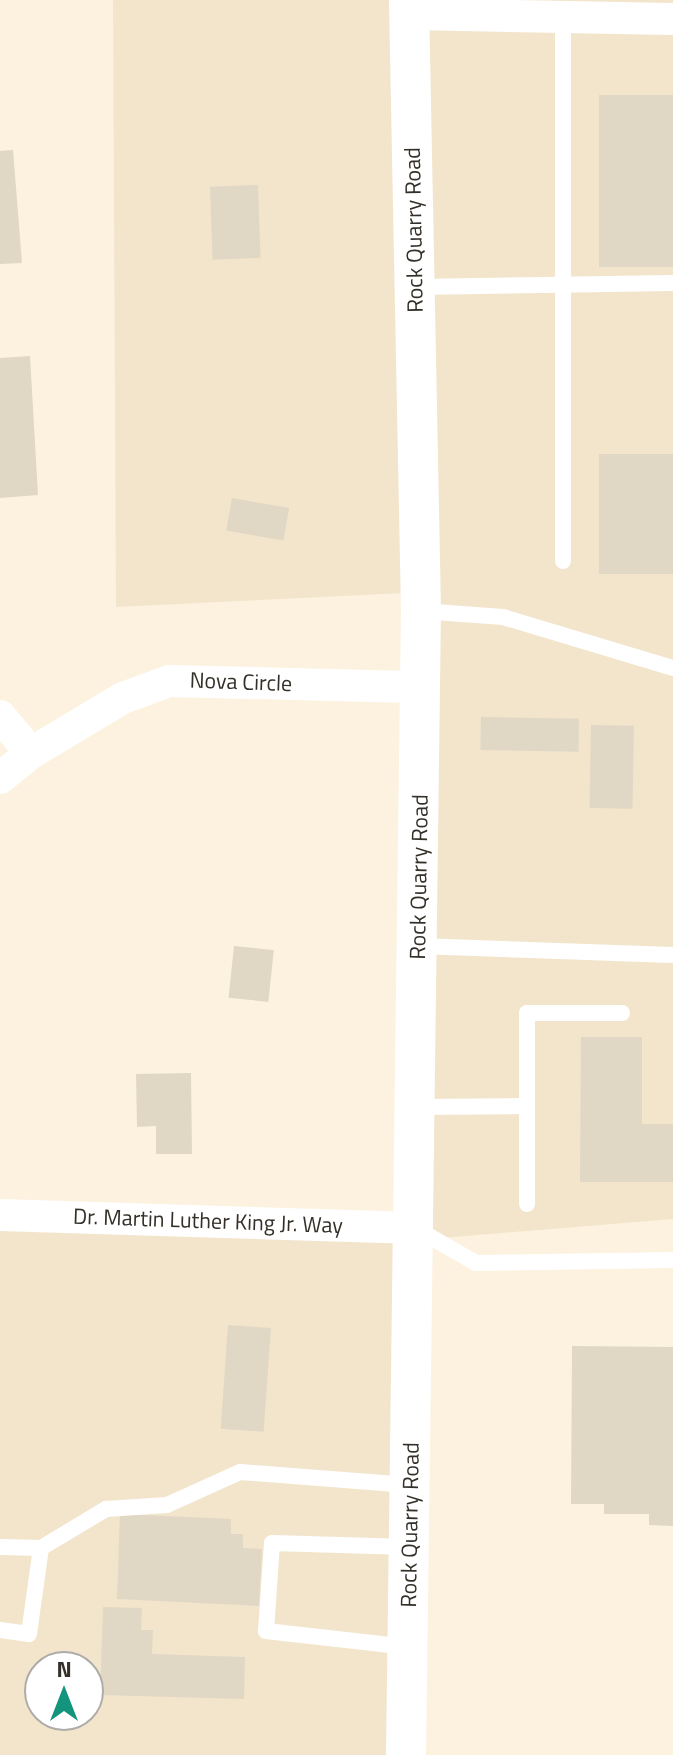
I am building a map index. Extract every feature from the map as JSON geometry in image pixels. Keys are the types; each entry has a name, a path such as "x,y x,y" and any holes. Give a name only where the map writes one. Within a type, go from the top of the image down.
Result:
{"street":[{"path":"410,7 563,17 673,19"},
{"name":"Rock Quarry Road","path":"406,1755 417,1107 421,611 410,7"},
{"name":"Nova Circle","path":"0,778 31,753 123,698 169,681 420,687"},
{"path":"0,716 31,753"},
{"name":"Dr. Martin Luther King Jr. Way","path":"0,1215 415,1228"}],"lane":[{"path":"563,17 563,561"},
{"path":"415,287 673,283"},
{"path":"421,611 503,617 673,668"},
{"path":"418,946 673,955"},
{"path":"527,1204 527,1013 622,1013"},
{"path":"417,1107 527,1106"},
{"path":"415,1228 476,1263 673,1260"},
{"path":"0,1547 41,1548 106,1509 167,1505 240,1472 411,1485"},
{"path":"408,1647 266,1631 272,1543 409,1547"},
{"path":"0,1630 29,1634 41,1548"}],"shaded area":[{"path":"113,0 673,0 673,1219 417,1240 410,1755 0,1755 0,1228 415,1240 424,592 116,607"}],"building":[{"path":"599,95 673,95 673,267 599,267"},
{"path":"13,150 22,263 0,264 0,151"},
{"path":"258,185 261,258 213,260 210,187"},
{"path":"30,356 38,495 0,498 0,358"},
{"path":"599,454 673,454 673,574 599,574"},
{"path":"232,498 289,508 283,541 226,530"},
{"path":"481,717 579,719 578,752 480,750"},
{"path":"591,725 634,726 633,809 590,808"},
{"path":"234,946 274,950 268,1002 229,998"},
{"path":"581,1037 642,1037 642,1124 673,1124 673,1182 580,1182"},
{"path":"191,1073 192,1154 156,1154 156,1126 137,1127 136,1074"},
{"path":"228,1325 271,1328 264,1432 221,1429"},
{"path":"572,1346 673,1347 673,1526 649,1525 649,1514 604,1514 604,1504 571,1504"},
{"path":"120,1514 231,1519 231,1534 243,1534 243,1548 262,1549 259,1606 117,1599"},
{"path":"103,1607 142,1608 141,1630 153,1630 152,1654 245,1657 244,1699 104,1695 104,1651 102,1651"}]}
